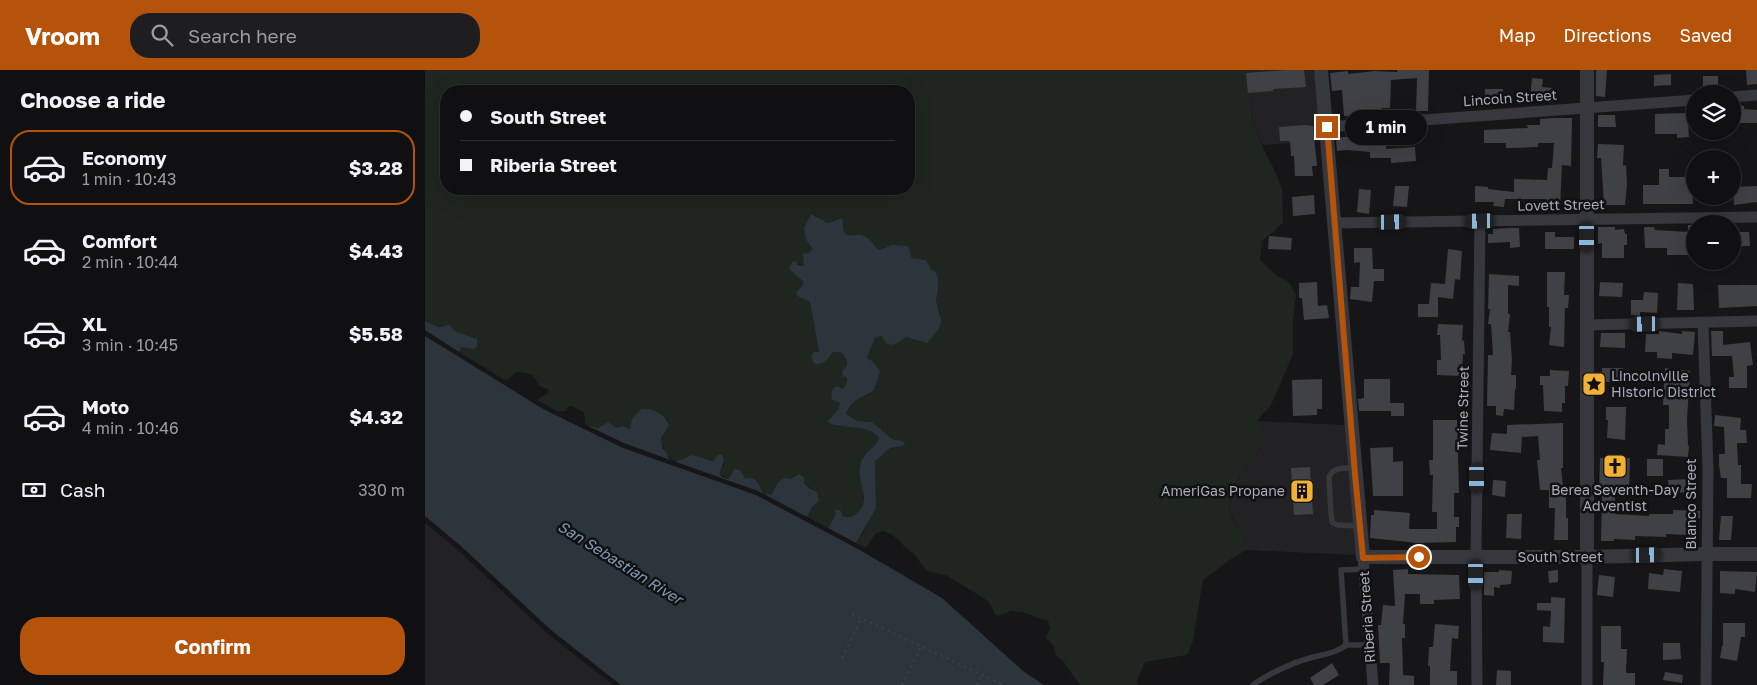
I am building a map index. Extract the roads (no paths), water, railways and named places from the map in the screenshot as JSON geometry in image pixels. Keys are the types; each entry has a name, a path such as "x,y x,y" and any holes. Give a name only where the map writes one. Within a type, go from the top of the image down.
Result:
{"street":[{"name":"Riberia Street","path":"1321,70 1373,685"},
{"path":"1587,70 1587,685"},
{"path":"1741,96 1757,95"},
{"name":"Lincoln Street","path":"1327,127 1686,101"},
{"name":"Lovett Street","path":"1335,223 1757,217"},
{"name":"Twine Street","path":"1477,685 1476,557 1480,221"},
{"path":"1587,325 1757,321"},
{"name":"Blanco Street","path":"1703,323 1708,470 1706,685"},
{"name":"South Street","path":"1363,563 1476,557 1757,554"}],"lane":[{"path":"1354,468 1337,469 1331,472 1329,476 1331,514 1333,522 1337,525 1360,526"},
{"path":"1346,645 1341,570 1363,563"},
{"path":"1253,685 1308,658 1339,652 1346,645 1370,645"}],"water":[{"path":"811,214 828,223 842,218 845,233 851,236 864,236 879,250 892,245 907,246 911,258 926,260 931,269 936,272 938,279 936,299 941,323 938,330 927,343 906,337 891,345 886,343 882,336 875,338 867,358 880,371 874,391 854,402 846,414 857,421 872,422 892,439 902,441 905,444 890,448 875,461 876,508 856,543 828,528 836,514 835,509 841,511 842,516 851,517 861,509 864,497 859,472 860,466 864,456 879,438 868,430 833,425 827,422 838,410 840,403 831,399 832,391 835,387 842,389 846,385 847,378 842,375 847,361 842,353 833,352 821,364 815,364 813,361 814,352 819,352 810,302 797,296 796,292 803,285 803,281 789,268 792,262 796,261 798,265 804,266 803,254 809,253 813,249 806,240 804,228"},
{"path":"425,321 438,327 449,325 455,331 477,339 477,347 474,349 461,347 459,352 425,330"},
{"name":"San Sebastian River","path":"425,336 543,409 623,448 756,495 858,549 942,598 1023,671 1044,685 621,685 551,630 462,547 425,516"},
{"path":"641,409 658,413 668,422 669,426 661,438 663,449 669,459 673,461 624,443 588,426 598,428 608,422 617,428 623,426 630,429 632,419"},
{"path":"692,455 713,461 718,455 722,455 724,460 720,474 722,477 728,479 735,469 741,471 745,478 756,480 763,493 771,495 781,480 784,478 790,479 799,474 804,477 804,483 809,488 817,492 819,501 812,507 807,517 758,491 676,462"}],"place":[{"name":"Lincolnville Historic District","path":"1594,384"},
{"name":"Berea Seventh-Day Adventist","path":"1615,466"},
{"name":"AmeriGas Propane","path":"1302,491"}]}
